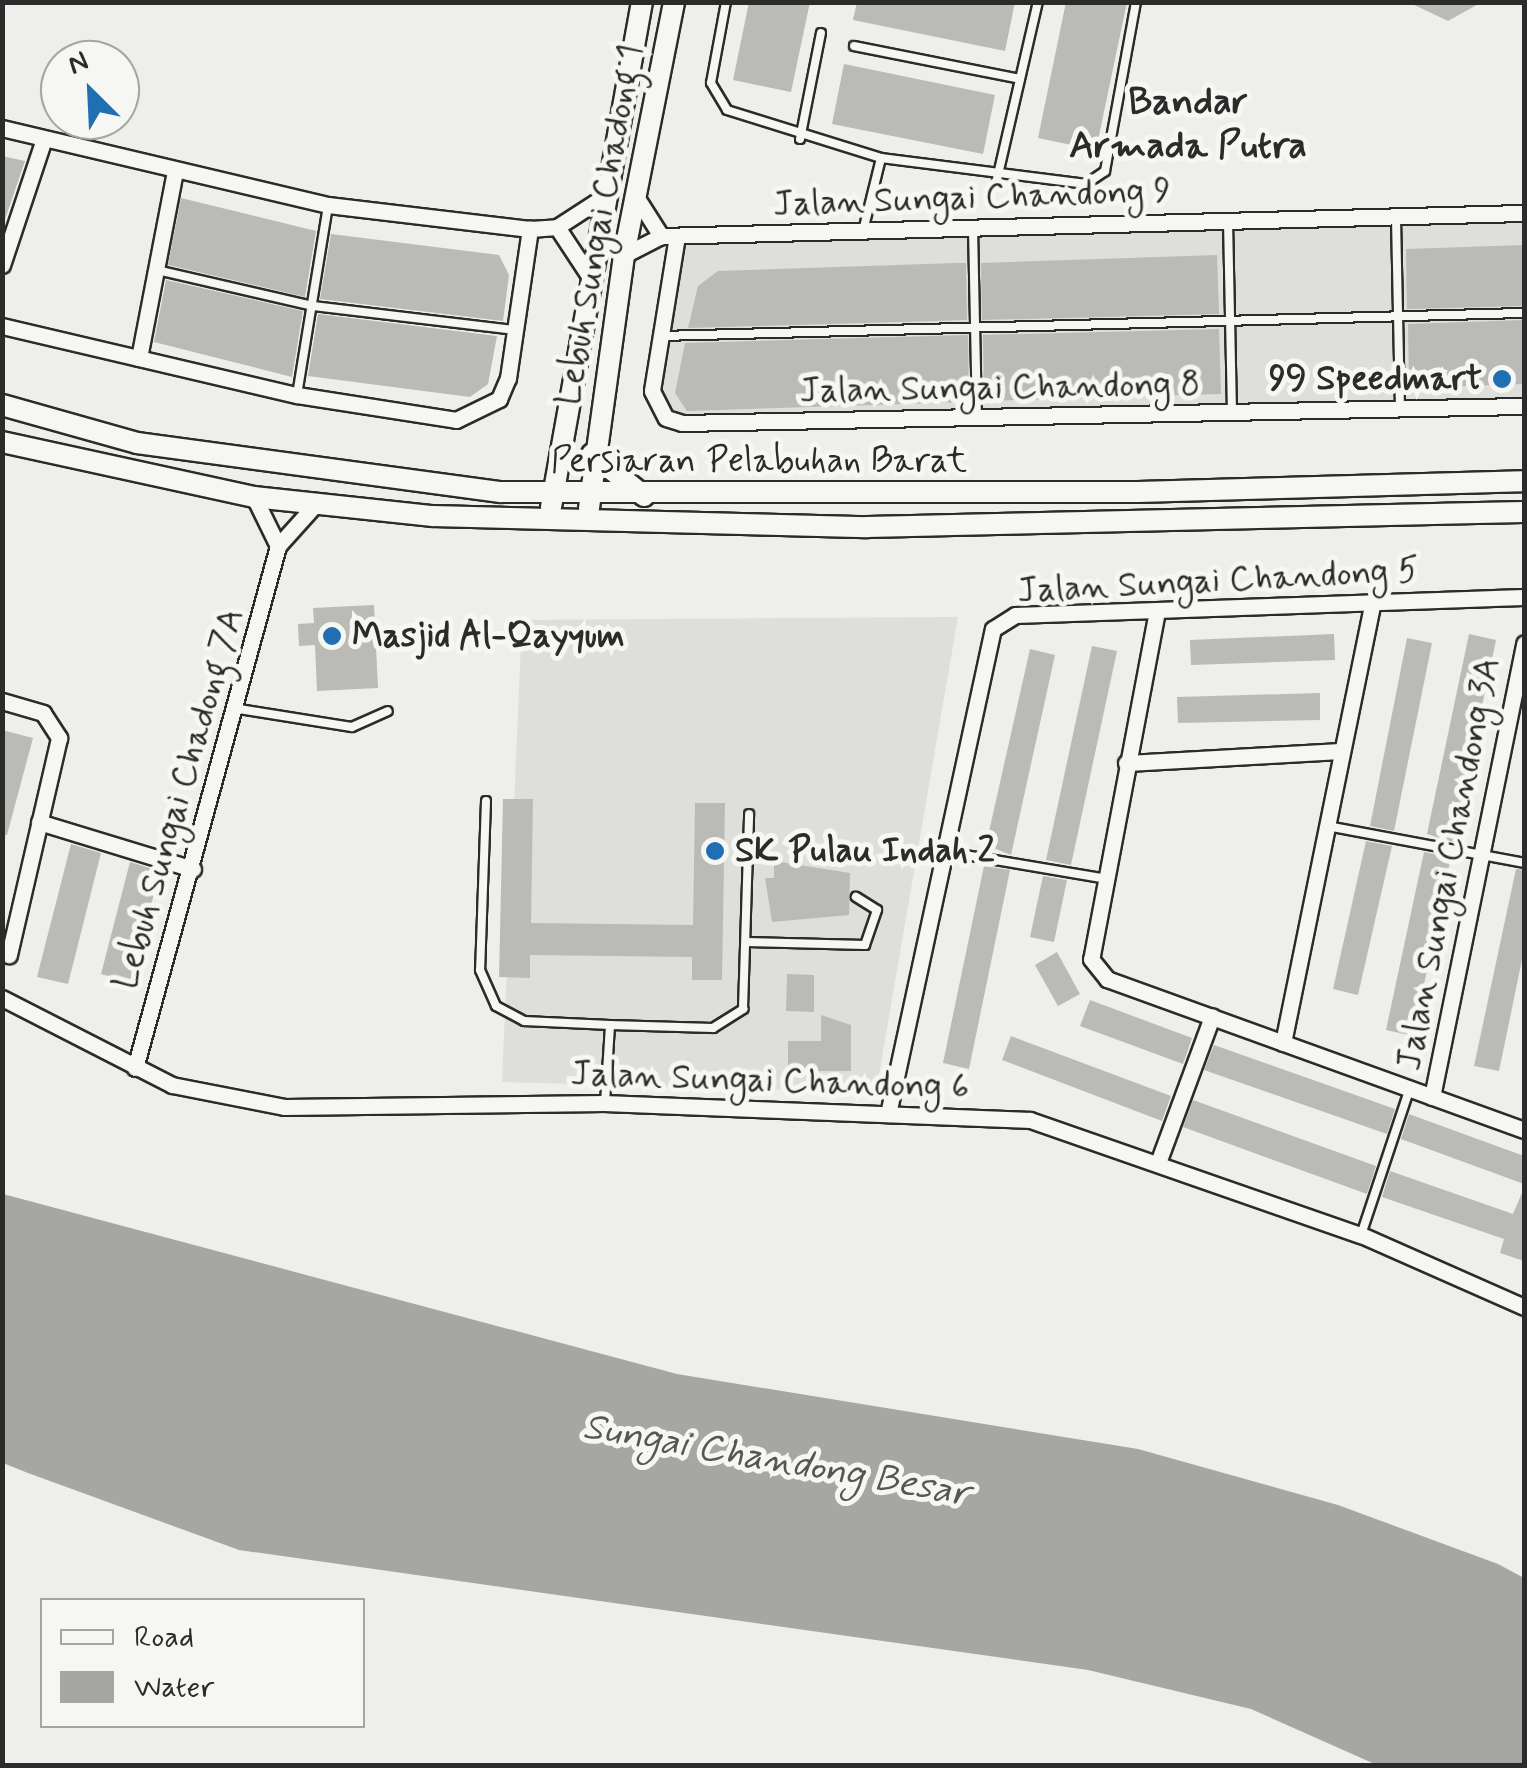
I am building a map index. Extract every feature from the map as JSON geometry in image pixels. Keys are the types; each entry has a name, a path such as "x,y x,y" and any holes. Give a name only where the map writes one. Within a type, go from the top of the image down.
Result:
{"street":[{"name":"Lebuh Sungai Chadong 1","path":"548,518 588,274 642,2"},
{"name":"Lebuh Sungai Chadong 1","path":"588,520 592,454 624,255 674,2"},
{"path":"2,128 174,176 328,205 530,229 557,227 604,196"},
{"path":"2,265 8,229 43,142"},
{"path":"139,358 174,176"},
{"path":"635,195 669,236"},
{"name":"Jalan Sungai Chandong 9","path":"624,255 669,236 1524,213"},
{"path":"557,227 588,274"},
{"path":"2,326 297,395 456,420 480,414 508,378 530,229"},
{"name":"Jalan Sungai Chandong 8","path":"669,236 652,391 666,418 682,423 977,423 1232,412 1524,406"},
{"name":"Persiaran Pelabuhan Barat","path":"2,405 137,443 501,492 646,497 1138,492 1524,481"},
{"name":"Persiaran Pelabuhan Barat","path":"2,442 313,507 588,520 1136,522 1524,512"},
{"path":"592,454 646,497"},
{"path":"501,492 522,491 557,460"},
{"path":"1136,522 1138,492"},
{"path":"254,497 278,546 313,507"},
{"name":"Lebuh Sungai Chadong 7A","path":"134,1068 239,710 278,546"},
{"name":"Jalan Sungai Chandong 5","path":"888,1114 948,852 993,629 1015,615 1524,598"},
{"path":"1283,1043 1373,602"},
{"path":"1158,612 1088,943 1098,969 1212,1017 1524,1130"},
{"name":"Jalan Sungai Chandong 3A","path":"1432,1097 1524,642"},
{"path":"2,700 43,714 59,738 9,955"},
{"path":"1126,763 1342,751"},
{"path":"39,822 193,869"},
{"name":"Jalan Sungai Chandong 6","path":"2,998 134,1068 234,1101 284,1107 605,1103 1030,1120 1159,1160 1361,1234 1524,1307"},
{"path":"1159,1160 1212,1017"}],"lane":[{"path":"726,2 711,83 717,99 800,139 880,158 996,178 1086,184 1105,171 1136,2"},
{"path":"996,178 1038,2"},
{"path":"800,139 821,33"},
{"path":"854,46 1020,79"},
{"path":"863,231 880,158"},
{"path":"297,395 328,205"},
{"path":"1396,217 1400,408"},
{"path":"1228,221 1232,412"},
{"path":"973,228 977,423"},
{"path":"157,270 314,306 514,330"},
{"path":"661,336 1524,313"},
{"path":"239,710 352,727 388,711"},
{"path":"486,801 480,970 496,1006 524,1020 730,1023 742,1009 748,942 749,814"},
{"path":"1327,826 1524,864"},
{"path":"948,852 1102,878"},
{"path":"748,942 864,945 877,910 856,897"},
{"path":"605,1103 610,1024"},
{"path":"1361,1234 1409,1090"}],"shaded area":[{"path":"1524,220 1524,398 685,416 670,412 659,390 682,243"},
{"name":"SK Pulau Indah 2","path":"958,617 876,1092 502,1082 522,620"}],"water":[{"name":"Sungai Chandong Besar","path":"3,1194 677,1374 1138,1449 1338,1505 1498,1564 1524,1578 1524,1765 1377,1765 1251,1709 1088,1670 239,1550 28,1473 3,1463"}],"building":[{"path":"749,2 810,2 791,92 733,80"},
{"path":"857,2 1015,2 1005,51 853,20"},
{"path":"1066,2 1127,2 1096,150 1038,138"},
{"path":"1408,2 1482,2 1448,21"},
{"path":"844,64 995,95 983,154 832,124"},
{"path":"2,156 25,161 2,228"},
{"path":"181,198 316,231 305,297 168,265"},
{"path":"331,234 499,255 509,275 503,321 320,299"},
{"path":"1524,245 1524,306 1407,309 1406,249"},
{"path":"1217,255 1219,314 982,320 981,263"},
{"path":"966,263 967,320 688,328 698,286 718,271"},
{"path":"166,280 303,311 292,377 154,342"},
{"path":"318,314 497,336 488,384 470,397 308,376"},
{"path":"1524,320 1524,384 1409,388 1408,324"},
{"path":"1219,329 1221,394 984,401 983,335"},
{"path":"968,335 969,402 687,411 675,393 685,343"},
{"path":"374,605 378,688 317,691 315,645 299,646 298,624 314,623 313,608"},
{"path":"1334,634 1335,660 1191,665 1190,640"},
{"path":"1469,634 1496,640 1453,842 1427,834"},
{"path":"1407,638 1432,643 1394,831 1370,826"},
{"path":"1092,646 1117,651 1071,865 1046,860"},
{"path":"1030,649 1055,655 1011,855 986,845"},
{"path":"1320,693 1320,720 1178,723 1177,697"},
{"path":"2,730 33,738 7,835 2,834"},
{"path":"503,799 533,799 531,923 693,925 695,803 725,803 722,980 692,980 692,957 530,955 530,978 499,977"},
{"path":"1366,841 1392,846 1358,995 1333,989"},
{"path":"71,844 101,853 68,984 37,977"},
{"path":"1424,852 1451,857 1413,1036 1386,1030"},
{"path":"774,861 850,873 849,915 772,922 765,878 774,878"},
{"path":"130,862 160,871 131,982 101,974"},
{"path":"984,866 1010,870 969,1069 943,1063"},
{"path":"1516,869 1524,870 1524,950 1499,1071 1474,1066"},
{"path":"1043,876 1067,880 1054,942 1030,937"},
{"path":"1057,952 1080,994 1058,1006 1035,965"},
{"path":"787,974 814,975 814,1012 786,1011"},
{"path":"1090,1000 1192,1038 1183,1064 1080,1026"},
{"path":"821,1015 851,1025 851,1071 788,1071 788,1041 821,1041"},
{"path":"1011,1036 1171,1096 1162,1121 1002,1060"},
{"path":"1214,1045 1395,1109 1387,1134 1204,1070"},
{"path":"1193,1100 1376,1166 1367,1194 1183,1127"},
{"path":"1409,1114 1524,1156 1524,1184 1401,1139"},
{"path":"1390,1171 1513,1214 1524,1188 1524,1261 1500,1253 1504,1239 1382,1197"}],"place":[{"name":"99 Speedmart","path":"1502,379"},
{"name":"Masjid Al-Qayyum","path":"332,636"},
{"name":"SK Pulau Indah 2","path":"715,851"}],"district":[{"name":"Bandar Armada Putra","path":"1188,125"}]}
